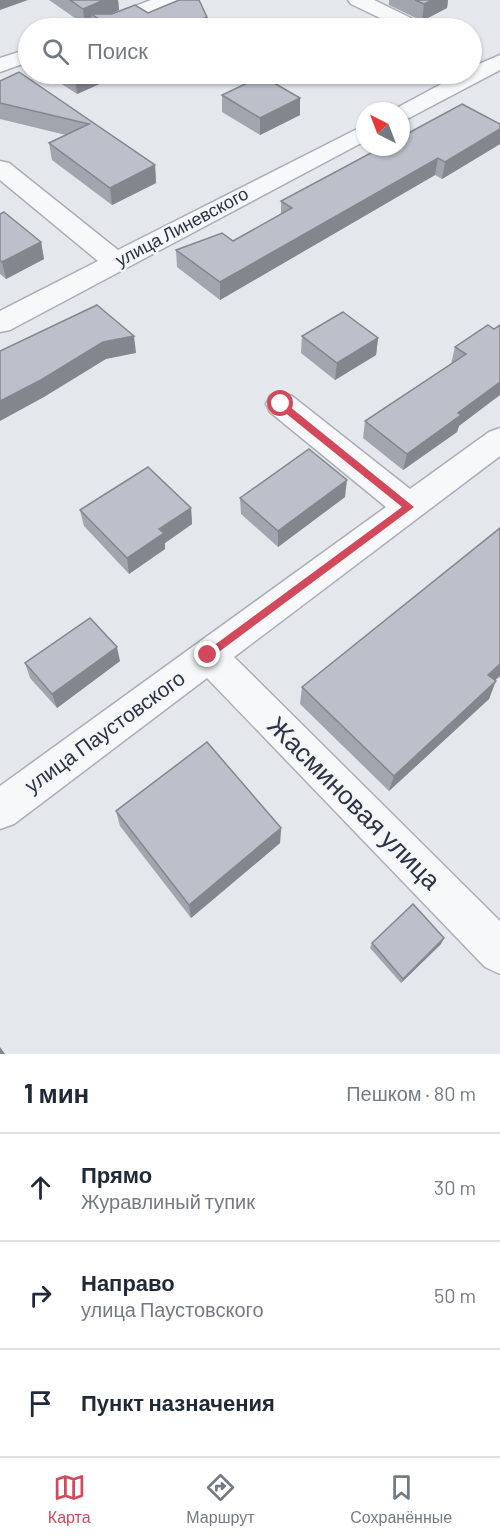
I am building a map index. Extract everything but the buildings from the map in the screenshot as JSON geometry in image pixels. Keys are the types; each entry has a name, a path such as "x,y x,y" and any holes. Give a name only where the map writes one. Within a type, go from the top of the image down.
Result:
{"street":[{"path":"122,18 169,0"},
{"path":"358,0 395,18"},
{"path":"0,66 18,59"},
{"path":"482,71 496,64"},
{"path":"410,108 457,84"},
{"name":"улица Линевского","path":"0,323 356,137"},
{"path":"0,168 116,262"},
{"path":"281,404 409,507"},
{"name":"улица Паустовского","path":"0,810 500,440"},
{"name":"Жасминовая улица","path":"208,655 500,952"}],"route":[{"path":"208,655 409,507 281,404"}]}
